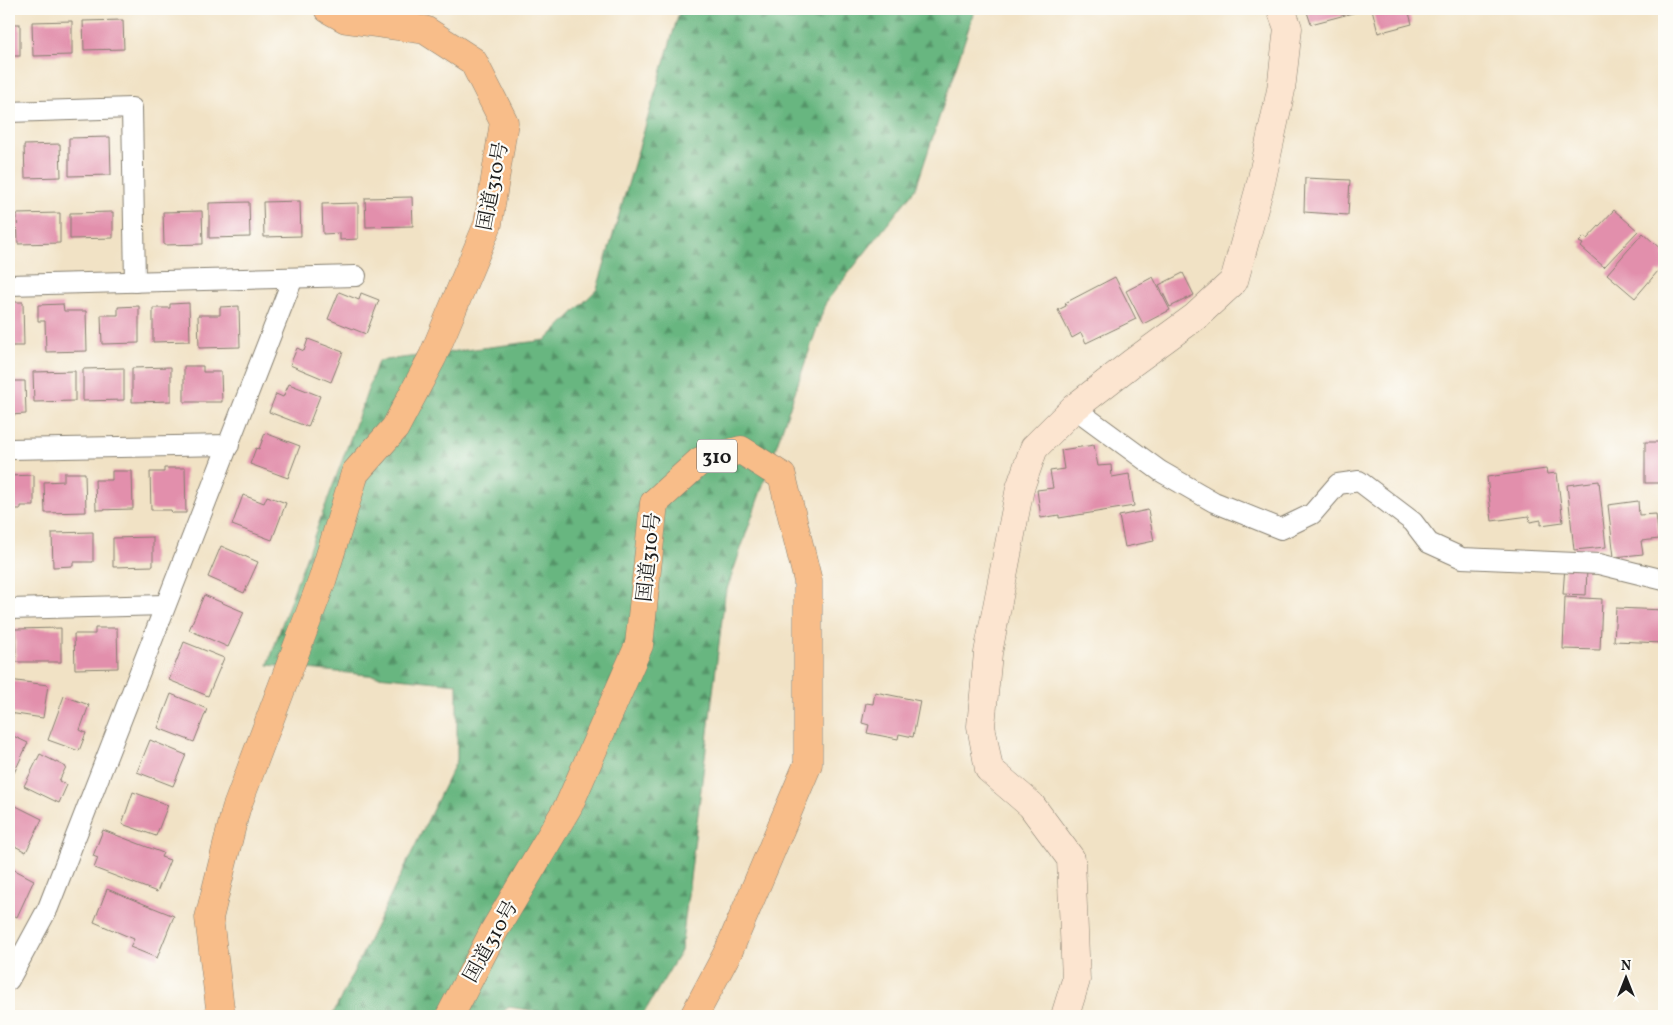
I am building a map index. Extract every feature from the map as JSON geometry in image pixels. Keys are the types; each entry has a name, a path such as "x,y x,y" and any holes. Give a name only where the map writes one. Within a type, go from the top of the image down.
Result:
{"highway":[{"name":"国道310号","path":"221,1016 209,918 236,809 322,581 355,473 395,428 433,356 488,224 504,122 473,61 425,30 346,19 328,9"},
{"name":"国道310号","path":"450,1016 494,931 569,805 639,645 654,503 700,461 741,450 782,476 808,581 808,764 729,950 694,1016"}],"street":[{"path":"1065,1016 1076,980 1071,859 1031,805 989,769 980,726 988,653 1020,488 1034,448 1074,408 1195,317 1234,281 1261,183 1281,90 1288,28 1281,9"},
{"path":"9,112 132,108 135,282"},
{"path":"9,285 356,276"},
{"path":"9,980 16,952 48,908 229,445 292,278"},
{"path":"1074,408 1160,471 1214,502 1281,529 1312,514 1338,484 1359,481 1413,522 1429,543 1462,558 1598,564 1664,580"},
{"path":"9,449 229,445"},
{"path":"9,609 166,606"}],"green space":[{"path":"680,9 975,9 916,188 826,302 725,595 681,951 642,1016 569,1016 509,1007 497,1016 332,1016 457,760 457,684 268,665 281,627 378,361 546,340 597,289"}],"building":[{"path":"1306,9 1368,9 1311,24"},
{"path":"1372,9 1408,9 1412,24 1378,33"},
{"path":"123,20 124,49 84,50 83,21"},
{"path":"72,21 72,55 33,56 32,22"},
{"path":"9,24 20,24 20,56 9,56"},
{"path":"110,137 111,175 69,176 69,138"},
{"path":"9,138 11,138 12,170 9,170"},
{"path":"60,144 61,177 25,178 24,145"},
{"path":"1305,178 1350,180 1348,215 1304,212"},
{"path":"412,197 413,226 366,227 365,198"},
{"path":"300,201 301,236 264,237 263,202"},
{"path":"249,202 250,237 209,238 209,203"},
{"path":"358,203 358,239 340,240 340,233 323,234 322,204"},
{"path":"1614,210 1638,231 1604,267 1581,247 1583,244 1579,242 1584,237 1587,239"},
{"path":"202,211 203,244 164,245 163,212"},
{"path":"113,212 113,238 70,239 70,213"},
{"path":"60,213 60,243 18,244 17,214"},
{"path":"1643,233 1664,252 1664,268 1660,273 1658,271 1635,298 1607,274"},
{"path":"1183,273 1194,295 1170,307 1159,285"},
{"path":"1115,277 1136,319 1086,343 1081,333 1072,338 1058,310 1066,306 1065,303"},
{"path":"1153,277 1170,310 1143,324 1126,291"},
{"path":"339,292 359,300 361,293 379,300 366,334 328,319"},
{"path":"9,302 23,302 24,346 9,346"},
{"path":"189,303 190,341 153,342 153,308 170,308 170,304"},
{"path":"63,304 64,311 86,311 87,351 46,352 45,321 38,321 38,305"},
{"path":"139,306 139,343 102,344 101,315 118,315 118,307"},
{"path":"239,306 240,347 199,348 198,315 220,315 220,307"},
{"path":"308,339 343,352 331,382 290,365 297,348 304,351"},
{"path":"184,366 203,366 203,372 221,372 222,402 184,402"},
{"path":"171,367 171,401 132,402 132,368"},
{"path":"124,368 124,400 83,401 83,369"},
{"path":"75,371 75,401 34,402 33,372"},
{"path":"9,381 25,381 26,414 9,415"},
{"path":"289,384 320,396 308,427 269,412 276,394 283,397"},
{"path":"265,433 300,446 288,478 250,464 256,448 259,449"},
{"path":"1645,442 1664,442 1664,483 1645,483"},
{"path":"1094,445 1098,466 1111,465 1112,477 1129,474 1134,506 1059,518 1059,515 1041,518 1037,490 1053,488 1050,471 1064,469 1061,450"},
{"path":"164,468 185,468 186,513 172,513 171,510 151,510 150,472 164,472"},
{"path":"1546,469 1547,474 1557,473 1563,522 1541,525 1541,520 1530,522 1529,516 1492,521 1487,477"},
{"path":"112,471 132,471 133,509 96,510 95,480 112,480"},
{"path":"64,473 85,473 86,512 45,513 44,482 64,481"},
{"path":"34,475 34,506 21,506 21,509 9,509 9,476"},
{"path":"1599,481 1606,547 1574,550 1567,485"},
{"path":"243,495 264,503 267,496 286,503 272,540 232,525"},
{"path":"1638,501 1639,515 1656,514 1659,539 1641,541 1643,554 1614,557 1608,505"},
{"path":"1148,510 1154,541 1125,547 1119,516"},
{"path":"93,532 93,562 73,562 73,566 53,567 52,533"},
{"path":"153,537 153,566 113,567 113,538"},
{"path":"221,546 258,562 244,593 208,577"},
{"path":"1565,566 1587,567 1586,595 1563,594"},
{"path":"204,595 244,612 228,647 189,630"},
{"path":"1565,597 1602,599 1600,650 1563,649"},
{"path":"1616,608 1664,610 1663,643 1614,641"},
{"path":"61,628 61,662 16,662 15,629"},
{"path":"95,628 117,628 118,668 75,669 74,634 95,634"},
{"path":"184,642 224,658 208,696 169,680"},
{"path":"9,680 48,685 43,718 9,713"},
{"path":"875,692 920,701 913,737 899,734 898,739 867,733 869,725 862,723 866,703 873,704"},
{"path":"171,694 207,709 194,742 158,728"},
{"path":"64,696 89,705 80,730 86,733 79,751 48,740"},
{"path":"9,734 28,743 14,773 9,771"},
{"path":"150,740 186,755 173,786 137,772"},
{"path":"40,754 66,767 59,781 67,785 59,803 24,786"},
{"path":"133,792 168,805 156,836 122,824"},
{"path":"12,804 42,819 26,852 9,843 9,812"},
{"path":"103,830 163,853 161,857 170,860 157,892 94,868 98,858 93,856"},
{"path":"9,867 34,880 17,917 9,913"},
{"path":"107,889 174,916 157,958 130,947 134,939 94,922"}]}
